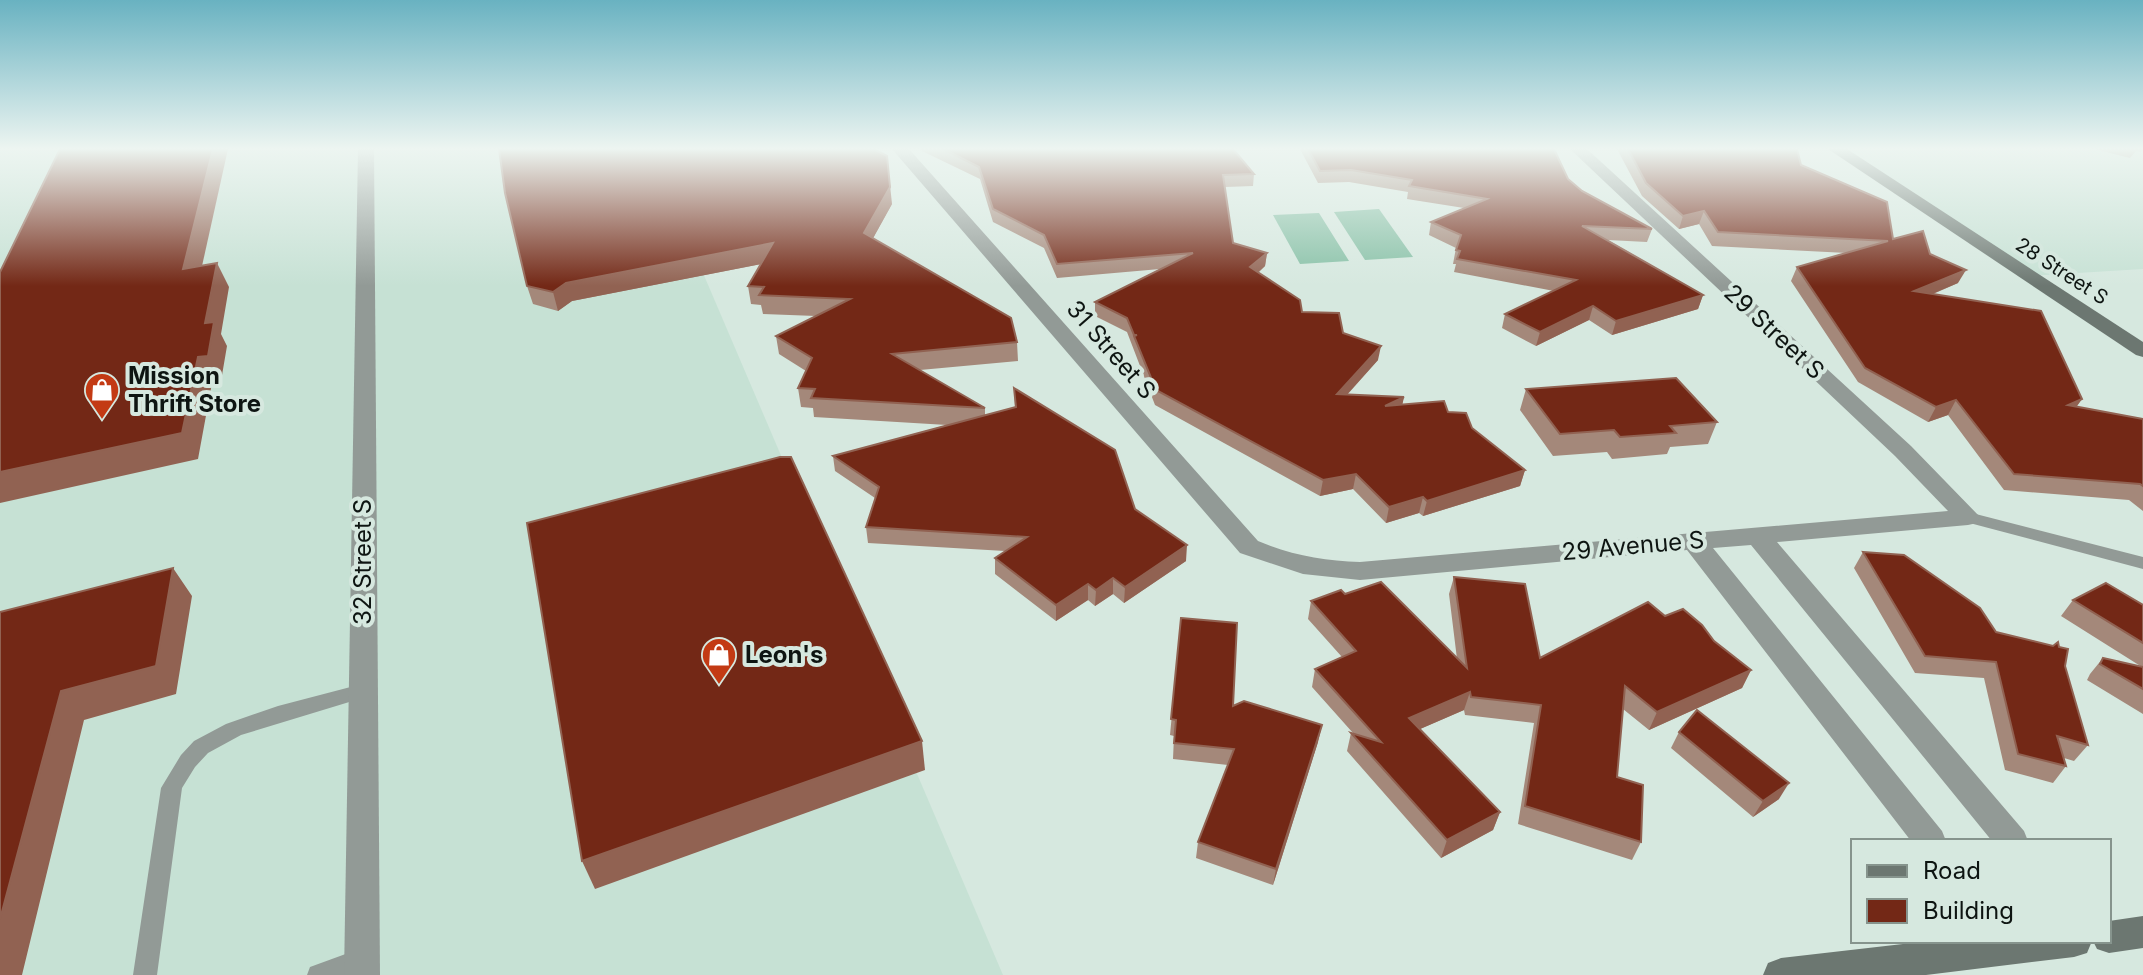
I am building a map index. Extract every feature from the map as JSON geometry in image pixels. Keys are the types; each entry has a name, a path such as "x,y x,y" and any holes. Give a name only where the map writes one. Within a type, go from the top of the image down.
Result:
{"street":[{"name":"32 Street S","path":"362,967 366,194"},
{"name":"31 Street S","path":"940,194 1249,547 1298,566"},
{"name":"29 Street S","path":"1627,194 1903,451 1968,517"},
{"name":"28 Street S","path":"1905,194 2143,351"},
{"name":"29 Avenue S","path":"1298,566 1360,571 1968,517"},
{"path":"1757,535 2010,839"},
{"path":"1693,541 1928,839"},
{"path":"2111,937 2143,932"},
{"path":"1781,975 2042,943"}],"lane":[{"path":"1968,517 2143,563"},
{"path":"145,975 172,788 183,767 201,747 226,732 362,691"},
{"path":"319,975 362,967"}],"shaded area":[{"path":"0,194 669,194 1003,975 0,975"},
{"path":"1905,194 2143,194 2143,269 2029,276"}],"green space":[{"path":"1379,209 1413,257 1365,260 1334,212"},
{"path":"1319,213 1349,261 1300,264 1273,215"}],"building":[{"path":"38,194 202,194 183,269 217,263 205,323 214,322 208,356 198,357 182,433 0,472 0,272"},
{"path":"505,194 886,194 864,233 1011,318 1017,342 892,354 985,408 811,398 815,389 798,388 812,358 776,336 850,299 759,295 764,287 748,286 773,243 566,283 553,292 527,286"},
{"path":"988,194 1226,194 1233,243 1267,253 1250,267 1300,300 1302,312 1339,313 1343,333 1381,346 1337,394 1404,397 1385,406 1444,401 1448,412 1466,413 1472,428 1525,470 1427,501 1423,497 1389,507 1356,474 1323,480 1156,390 1134,336 1137,335 1134,335 1127,318 1095,302 1193,253 1057,264 1044,235 993,209"},
{"path":"1460,194 1588,194 1652,229 1582,226 1703,295 1616,321 1593,306 1540,332 1505,314 1576,280 1457,259 1460,251 1456,250 1461,235 1431,222 1487,199"},
{"path":"1659,194 1870,194 1887,202 1893,239 1923,231 1930,254 1966,270 1914,291 2041,311 2082,399 2068,405 2143,419 2143,486 2014,474 1956,400 1936,407 1865,368 1797,267 1888,241 1718,232 1704,211 1683,216"},
{"path":"1676,378 1717,422 1670,426 1676,433 1620,437 1614,430 1560,434 1526,389"},
{"path":"1014,388 1115,450 1135,509 1187,545 1125,587 1113,578 1096,590 1088,584 1056,605 995,558 1027,537 866,527 879,487 833,456 1016,407"},
{"name":"Leon's","path":"780,457 791,457 922,741 582,861 527,523"},
{"path":"1863,552 1904,555 1980,608 1996,632 2053,646 2058,642 2059,647 2068,649 2065,666 2088,745 2057,736 2066,766 2018,754 1996,662 1925,656"},
{"path":"173,568 156,666 61,691 0,919 0,612"},
{"path":"1454,577 1525,584 1540,658 1648,602 1665,616 1683,609 1702,625 1714,641 1751,670 1657,712 1625,686 1617,777 1643,785 1641,842 1525,806 1541,705 1471,697 1470,692 1409,718 1500,812 1447,840 1351,733 1381,742 1315,669 1356,651 1311,601 1341,590 1345,594 1381,582 1467,668"},
{"path":"2106,583 2143,605 2143,643 2073,600"},
{"path":"1181,618 1237,623 1233,706 1244,701 1322,725 1276,869 1198,842 1234,749 1174,743 1176,720 1171,719"},
{"path":"2103,658 2143,667 2143,689 2100,664"},
{"path":"1697,710 1789,783 1763,801 1679,732"}],"place":[{"name":"Mission Thrift Store","path":"102,421"},
{"name":"Leon's","path":"719,686"}]}
